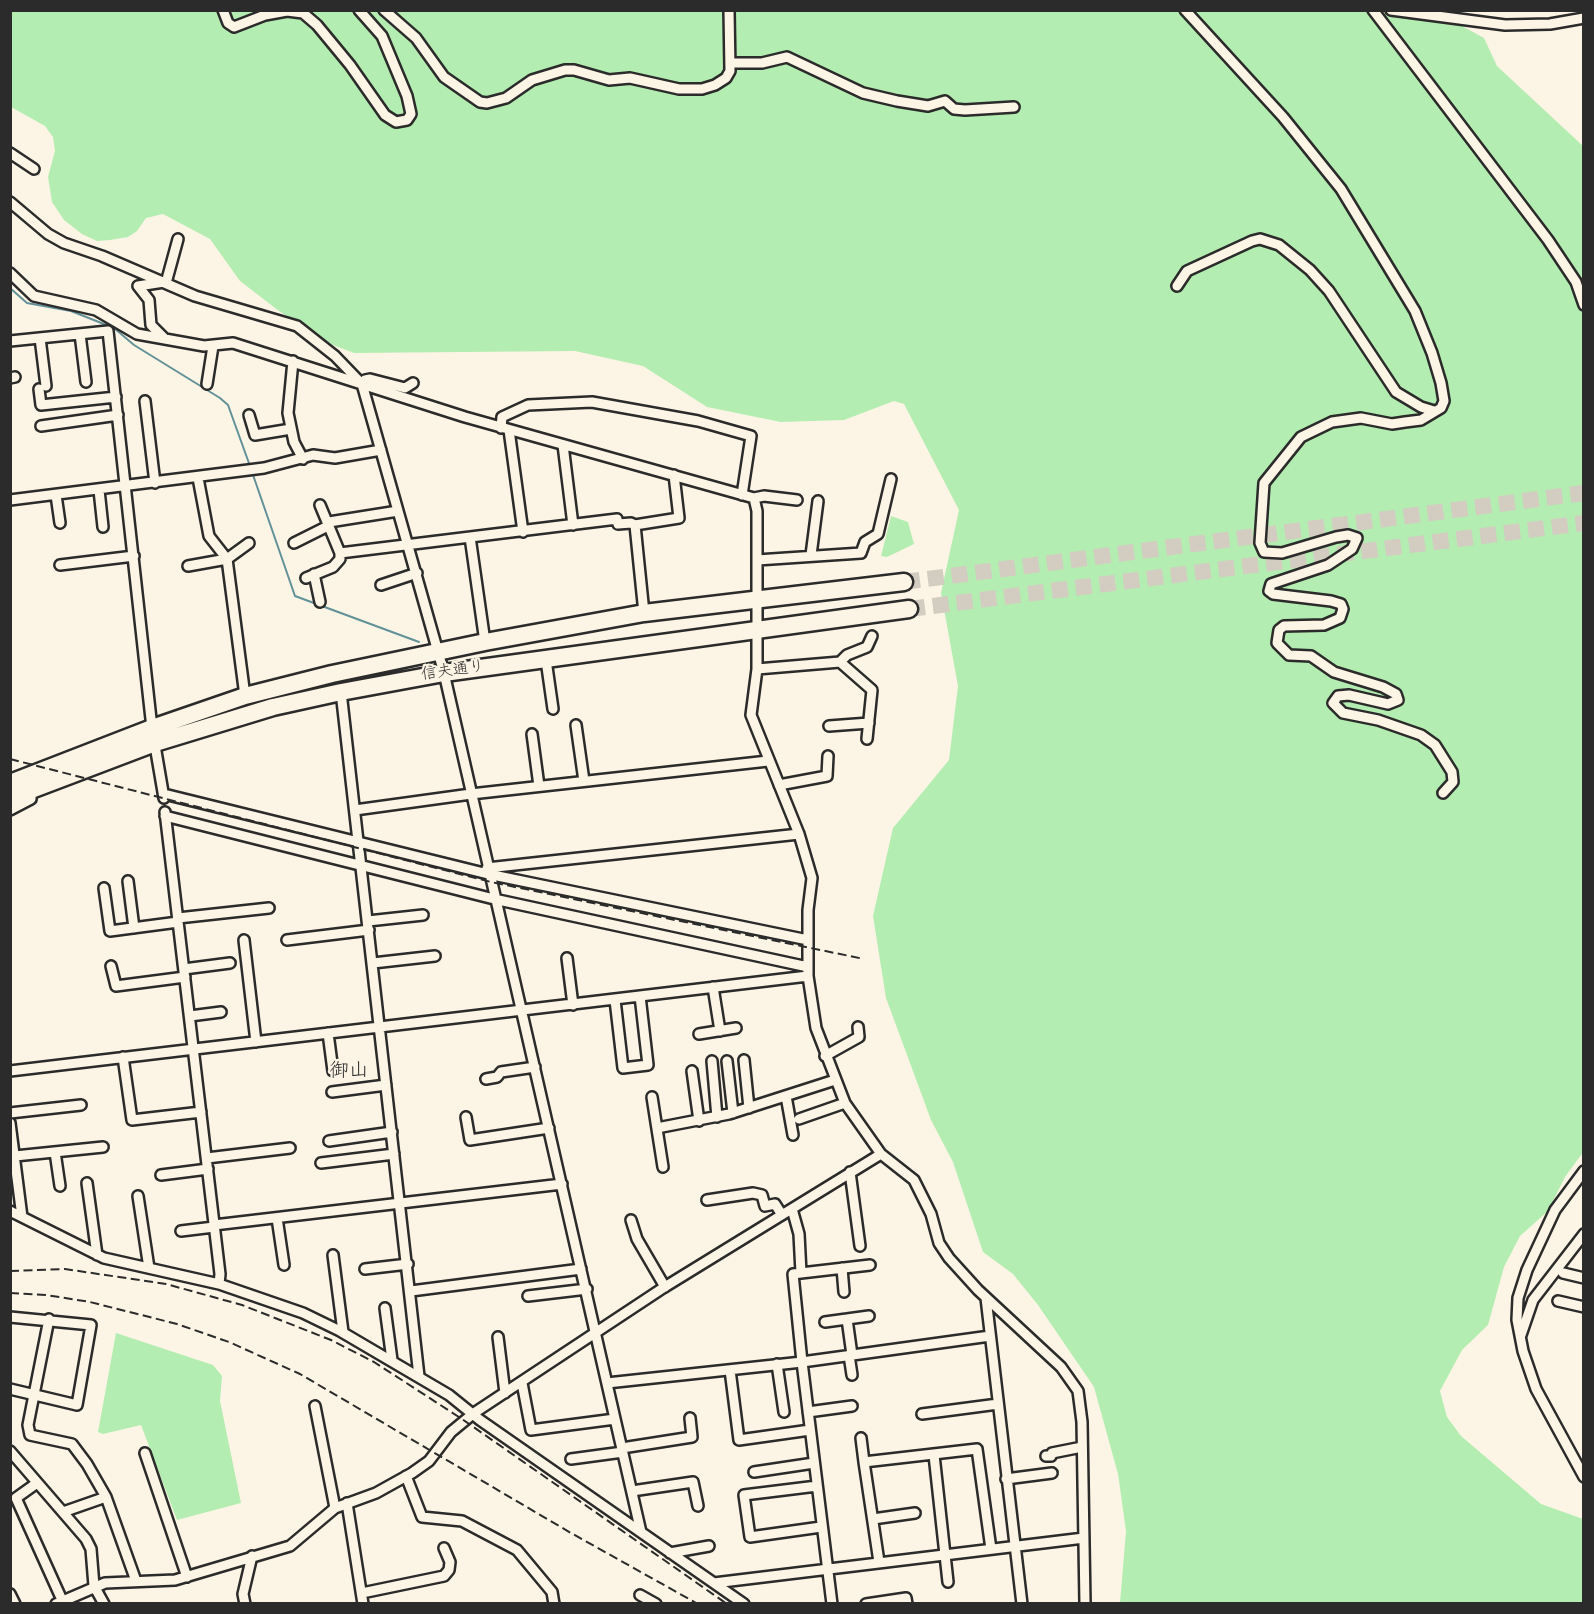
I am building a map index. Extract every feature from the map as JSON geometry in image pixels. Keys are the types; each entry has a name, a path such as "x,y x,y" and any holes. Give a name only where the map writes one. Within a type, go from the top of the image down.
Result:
{"highway":[{"name":"信夫通り","path":"10,798 245,696 485,642 644,613 904,582"},
{"name":"信夫通り","path":"10,783 154,735 341,692 444,673 909,609"}],"street":[{"path":"223,10 228,23 234,27 265,15 288,11 303,13 350,65 386,115 396,122 407,120 411,112 394,63 379,30 359,10"},
{"path":"384,10 416,38 444,77 482,102 500,100 532,80 566,70 574,70 609,80 630,78 679,89 702,89 715,85 726,78 730,63 729,10"},
{"path":"1185,10 1283,117 1341,189 1422,326 1441,383 1444,401 1442,408 1421,420 1392,424 1360,418 1345,419 1323,425 1301,437 1264,483 1260,543 1264,552 1282,553 1330,538 1348,535 1357,538 1352,549 1328,565 1271,584 1269,591 1273,594 1331,601 1341,604 1343,609 1340,618 1324,625 1284,626 1279,630 1277,643 1289,655 1311,656 1334,672 1383,687 1396,694 1398,700 1388,704 1348,695 1338,696 1333,703 1343,714 1384,722 1420,735 1435,745 1452,772 1454,782 1443,793"},
{"path":"1373,10 1548,240 1576,282 1584,305"},
{"path":"1391,10 1504,25 1550,24 1584,18"},
{"path":"730,63 762,63 787,57 863,93 897,101 928,106 945,101 954,109 965,110 1014,108"},
{"path":"10,153 34,169"},
{"path":"10,202 48,234 64,243 102,256 204,299 297,326 335,356 362,384 444,673 641,1532"},
{"path":"165,283 178,239"},
{"path":"1177,286 1187,271 1252,241 1260,239 1280,245 1310,270 1329,291 1396,392 1421,407 1434,411"},
{"path":"10,273 34,296 96,310 111,321 137,334 213,346 233,344 505,429 742,495 797,501"},
{"path":"165,283 138,286 149,300 151,325 165,339"},
{"path":"111,321 108,331 154,735 164,796 359,844 808,940"},
{"path":"10,341 108,331"},
{"path":"80,334 86,382"},
{"path":"39,338 41,405 116,397"},
{"path":"207,384 213,346"},
{"path":"293,361 288,407 291,429 303,459"},
{"path":"362,384 365,380 370,379 405,388 413,383"},
{"path":"145,401 155,483"},
{"path":"522,532 502,417 528,405 592,402 668,414 751,436 742,495"},
{"path":"41,426 118,415"},
{"path":"249,415 255,435 291,429"},
{"path":"563,445 573,525"},
{"path":"10,500 198,478 264,468 313,455 335,458 381,450"},
{"path":"340,553 617,519 618,524 635,525 679,518 674,475"},
{"path":"198,478 209,536 227,559 245,696"},
{"path":"757,560 861,553 865,542 878,534 891,479"},
{"path":"99,490 103,527"},
{"path":"56,495 60,524"},
{"path":"754,498 757,512 757,669 751,715 799,834 812,878 808,971 811,1006 825,1056 845,1103 881,1154 914,1180 923,1194 939,1242 960,1273 1072,1380 1081,1406 1085,1604"},
{"path":"811,555 818,501"},
{"path":"320,505 340,553 336,565 310,576 320,602"},
{"path":"294,543 329,522 398,511"},
{"path":"635,525 644,613"},
{"path":"470,537 485,642"},
{"path":"188,566 227,559 249,543"},
{"path":"60,565 134,556"},
{"path":"381,585 417,573"},
{"path":"757,669 840,662 847,655 867,647 872,636"},
{"path":"546,660 553,708"},
{"path":"840,662 872,690 867,739"},
{"path":"341,692 419,1376"},
{"path":"829,726 869,723"},
{"path":"576,725 584,781"},
{"path":"532,734 539,786"},
{"path":"779,785 827,776 828,756"},
{"path":"355,810 471,794 768,760"},
{"path":"10,810 31,799 31,789"},
{"path":"219,1284 220,1274 207,1158 165,814 494,899 808,971"},
{"path":"488,871 799,834"},
{"path":"128,881 134,928"},
{"path":"104,888 110,932 269,908"},
{"path":"287,940 423,915"},
{"path":"244,940 256,1042"},
{"path":"373,963 435,956"},
{"path":"567,958 573,1005"},
{"path":"111,966 116,986 230,963"},
{"path":"10,1071 615,1000 808,971"},
{"path":"713,987 720,1030"},
{"path":"615,1000 623,1068 648,1065 640,996"},
{"path":"190,1016 221,1012"},
{"path":"825,1056 859,1037 858,1027"},
{"path":"699,1034 736,1028"},
{"path":"328,1033 333,1071"},
{"path":"123,1057 132,1120 201,1112"},
{"path":"744,1060 749,1108"},
{"path":"712,1061 717,1117"},
{"path":"727,1061 733,1113"},
{"path":"486,1079 497,1077 501,1072 535,1067"},
{"path":"692,1071 699,1120"},
{"path":"657,1128 733,1113 835,1080"},
{"path":"332,1092 386,1085"},
{"path":"786,1096 793,1135"},
{"path":"652,1097 663,1167"},
{"path":"799,1119 845,1103"},
{"path":"10,1113 81,1105"},
{"path":"466,1117 470,1140 549,1128"},
{"path":"10,1123 22,1218"},
{"path":"329,1141 392,1132"},
{"path":"15,1156 103,1147"},
{"path":"207,1158 290,1148"},
{"path":"56,1152 60,1186"},
{"path":"321,1163 394,1154"},
{"path":"38,1483 16,1498 59,1602 94,1586 136,1581 164,1582 290,1546 335,1508 376,1493 429,1461 451,1432 474,1413 665,1287 881,1154"},
{"path":"161,1175 208,1169"},
{"path":"1584,1171 1555,1210 1527,1270 1518,1298 1520,1337 1536,1389 1584,1477"},
{"path":"850,1172 860,1246"},
{"path":"87,1184 97,1255"},
{"path":"181,1231 562,1184"},
{"path":"707,1200 753,1193 762,1195 765,1206 775,1204 782,1215"},
{"path":"138,1196 149,1268"},
{"path":"792,1209 799,1234 801,1273"},
{"path":"10,1211 114,1262 219,1284 293,1310 343,1332 419,1376 474,1413 489,1427 744,1604"},
{"path":"277,1218 284,1265"},
{"path":"631,1220 637,1239 665,1287"},
{"path":"1520,1337 1533,1300 1584,1234"},
{"path":"333,1255 343,1332"},
{"path":"365,1269 408,1264"},
{"path":"832,1604 821,1527 793,1274 870,1265"},
{"path":"842,1268 844,1292"},
{"path":"411,1291 581,1269"},
{"path":"1563,1273 1584,1278"},
{"path":"528,1296 587,1289"},
{"path":"986,1298 1022,1603 1010,1604"},
{"path":"1558,1301 1584,1307"},
{"path":"385,1308 392,1360"},
{"path":"825,1322 869,1316"},
{"path":"10,1317 49,1319 91,1325 77,1406 10,1389"},
{"path":"49,1319 28,1425 30,1435 72,1444 106,1497 136,1581"},
{"path":"847,1319 852,1375"},
{"path":"607,1383 802,1362 990,1336"},
{"path":"498,1337 505,1393"},
{"path":"777,1364 784,1412"},
{"path":"730,1370 739,1440 810,1430"},
{"path":"522,1383 531,1430 615,1419"},
{"path":"922,1414 998,1404"},
{"path":"315,1406 335,1508"},
{"path":"808,1412 852,1406"},
{"path":"571,1459 692,1437 690,1418"},
{"path":"861,1438 879,1562"},
{"path":"1046,1456 1082,1447"},
{"path":"864,1462 977,1449 991,1549"},
{"path":"10,1450 91,1549 94,1586 104,1604"},
{"path":"145,1453 187,1577"},
{"path":"934,1455 948,1582"},
{"path":"754,1472 814,1464"},
{"path":"1006,1479 1052,1473"},
{"path":"406,1476 422,1517 462,1521 517,1550 552,1592 554,1604"},
{"path":"632,1491 693,1482 698,1506"},
{"path":"817,1486 744,1495 750,1536 821,1527"},
{"path":"63,1512 106,1497"},
{"path":"347,1503 363,1604"},
{"path":"873,1519 915,1513"},
{"path":"714,1583 1084,1538"},
{"path":"670,1553 709,1546"},
{"path":"362,1593 444,1576 449,1570 450,1562 444,1548"},
{"path":"245,1604 243,1594 252,1556"},
{"path":"10,1594 15,1604"},
{"path":"641,1604 640,1595 656,1604"},
{"path":"866,1604 906,1598 907,1604"}],"green space":[{"path":"11,10 1372,10 1462,26 1484,38 1497,66 1583,146 1584,1151 1565,1177 1548,1211 1520,1236 1504,1267 1488,1325 1462,1350 1440,1391 1447,1417 1461,1436 1541,1504 1583,1519 1583,1603 1120,1603 1126,1531 1118,1474 1094,1387 1038,1305 1013,1274 983,1252 953,1162 931,1120 886,998 873,916 893,828 949,760 958,686 941,593 959,510 904,404 894,401 844,420 781,422 707,407 643,366 575,351 354,353 333,345 279,311 240,281 210,239 163,214 146,218 137,231 128,237 97,241 82,234 64,220 52,202 48,177 55,151 53,137 45,126 11,107"},
{"path":"891,516 908,522 914,544 887,557 881,556"},
{"path":"116,1333 213,1365 222,1376 220,1401 241,1503 177,1520 141,1425 103,1434 98,1432"}],"waterway":[{"path":"10,288 27,303 71,311 114,328 134,345 220,398 228,405 250,466"},
{"path":"252,472 295,596 419,642"}],"tunnel":[{"path":"904,582 1584,493"},
{"path":"909,609 1584,523"}],"railway":[{"path":"10,759 491,882 864,959"},
{"path":"10,1271 65,1269 166,1284 242,1305 331,1340 374,1362 462,1419 727,1604"},
{"path":"10,1293 46,1295 90,1302 177,1324 229,1342 300,1374 571,1533 698,1604"}],"district":[{"name":"御山","path":"349,1073"}]}
